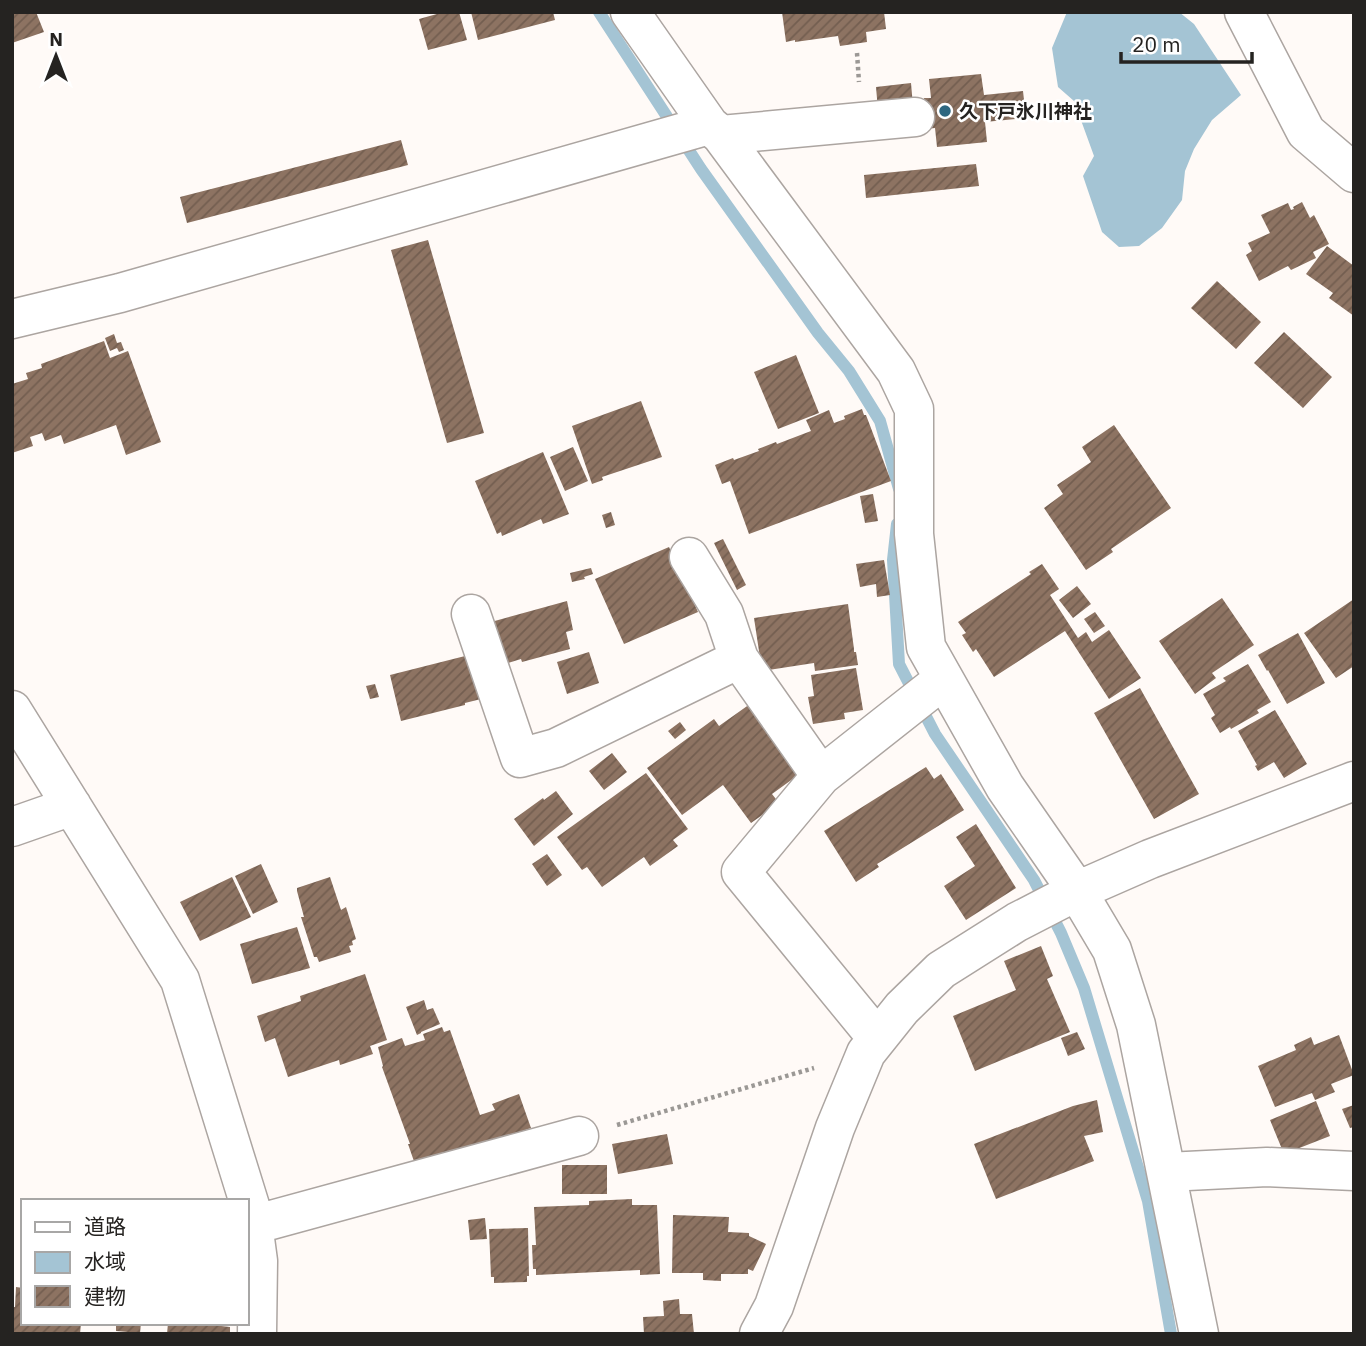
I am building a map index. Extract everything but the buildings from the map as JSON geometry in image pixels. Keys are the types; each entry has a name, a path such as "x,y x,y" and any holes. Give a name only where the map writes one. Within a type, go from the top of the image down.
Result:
{"street":[{"path":"1244,12 1306,132 1354,173"},
{"path":"634,15 715,130 896,371 914,410 914,534 926,647 1004,787 1077,891 1112,950 1136,1025 1199,1334"},
{"path":"13,317 120,293 715,130 915,117"},
{"path":"689,557 724,614 739,659 821,776"},
{"path":"471,614 520,758 556,748 739,659"},
{"path":"871,1045 741,872 821,776 944,679"},
{"path":"12,710 180,980 248,1199"},
{"path":"760,1334 775,1306 835,1128 871,1045 902,1008 941,970 1017,922 1077,891 1150,859 1354,781"},
{"path":"12,827 72,806"},
{"path":"253,1225 579,1136"},
{"path":"1167,1172 1267,1167 1354,1171"},
{"path":"248,1199 258,1261 257,1334"}],"path":[{"path":"579,1136 871,1045"}],"water":[{"path":"1067,12 1179,12 1194,24 1241,95 1212,120 1194,149 1185,171 1182,200 1162,228 1139,246 1119,247 1102,232 1083,176 1094,156 1074,101 1058,87 1052,48"}],"waterway":[{"path":"599,12 701,169 818,333 849,371 880,421 899,489"},
{"path":"897,524 893,560 899,664 935,734 1034,880 1061,933 1084,988 1148,1201 1171,1334"}],"place":[{"name":"久下戸氷川神社","path":"945,111"}]}
